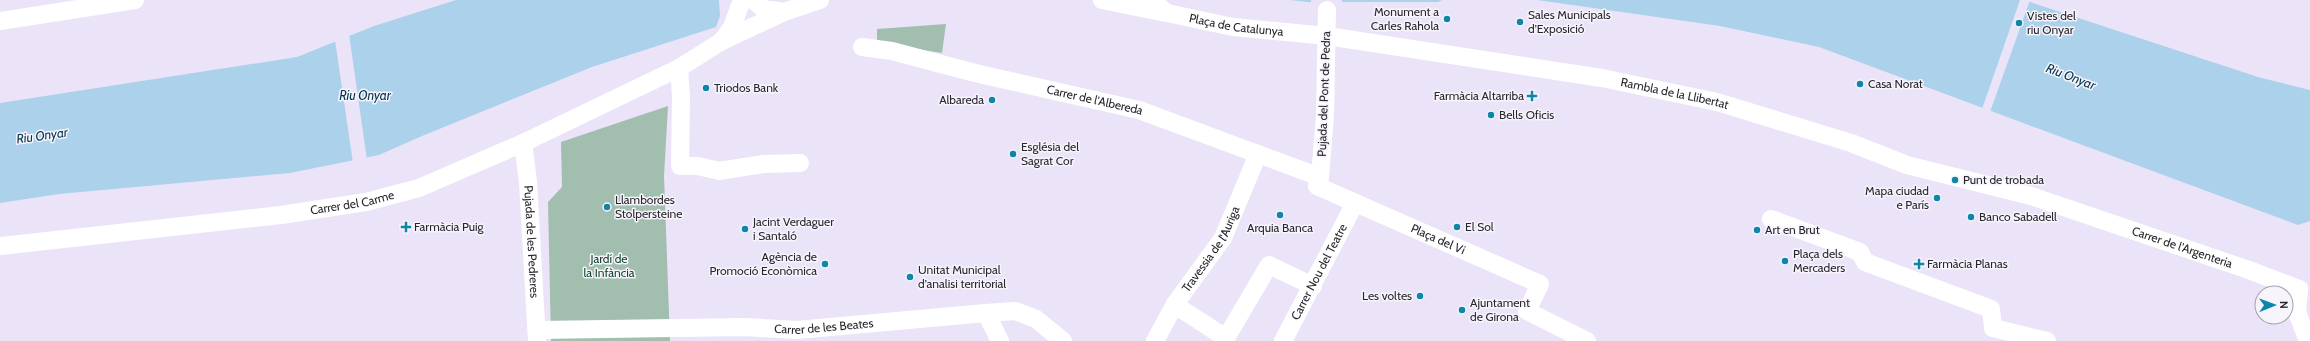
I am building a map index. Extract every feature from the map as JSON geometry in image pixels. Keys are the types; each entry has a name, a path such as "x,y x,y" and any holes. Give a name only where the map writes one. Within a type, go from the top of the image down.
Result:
{"street":[{"path":"0,21 135,0"},
{"path":"722,41 732,27 742,0"},
{"path":"753,0 764,9 784,12"},
{"path":"800,163 764,164 719,171 698,166 680,166 681,96 679,68 722,41 784,12 820,0"},
{"path":"1102,0 1167,13"},
{"name":"Plaça de Catalunya","path":"1151,0 1167,13 1233,27 1327,36"},
{"name":"Pujada del Pont de Pedra","path":"1320,177 1325,116 1327,10"},
{"name":"Rambla de la Llibertat","path":"1327,36 1602,78 1702,98 1851,143 1907,165 2014,191"},
{"name":"Carrer de l'Albereda","path":"862,47 892,51 975,73 1139,110 1320,177"},
{"name":"Carrer del Carme","path":"0,246 281,215 366,202 419,188 523,143 679,68"},
{"name":"Pujada de les Pedreres","path":"523,143 528,176 537,336"},
{"name":"Travessia de l'Auriga","path":"1156,341 1175,305 1223,238 1258,154"},
{"name":"Plaça del Vi","path":"1320,177 1317,186 1540,284 1527,311 1587,341"},
{"name":"Carrer de l'Argenteria","path":"2014,191 2122,226 2299,289 2297,312 2308,341"},
{"name":"Carrer Nou del Teatre","path":"1284,341 1355,203"},
{"path":"1771,219 1860,252 1865,262 1991,309 1993,328 2047,341"},
{"path":"1175,305 1226,338 1269,265 1313,286"},
{"name":"Carrer de les Beates","path":"537,336 652,328 744,327 797,330 1015,311 1036,320 1063,341"},
{"path":"986,313 1000,341"},
{"path":"1992,321 2032,330"}],"green space":[{"path":"946,24 942,53 877,43 877,29"},
{"name":"Jardí de la Infància","path":"668,106 664,176 670,341 551,341 548,202 562,187 561,142"}],"water":[{"name":"Riu Onyar","path":"456,0 719,0 720,16 716,27 592,67 379,155 290,173 59,194 0,203 0,103 297,57 374,26"},
{"path":"1290,0 1442,0 1438,2 1307,2"},
{"path":"1537,0 2024,0 2258,77 2310,90 2310,221 2298,225 1819,47 1720,26"}],"pier":[{"path":"1311,0 1342,0 1342,4 1312,4"},
{"path":"2020,0 2030,0 1990,112 1982,109"},
{"path":"349,34 367,160 353,163 335,40"}],"place":[{"name":"Monument a Carles Rahola","path":"1447,19"},
{"name":"Sales Municipals d'Exposició","path":"1520,22"},
{"name":"Vistes del riu Onyar","path":"2019,23"},
{"name":"Casa Norat","path":"1860,84"},
{"name":"Triodos Bank","path":"706,88"},
{"name":"Farmàcia Altarriba","path":"1532,96"},
{"name":"Albareda","path":"992,100"},
{"name":"Bells Oficis","path":"1491,115"},
{"name":"Església del Sagrat Cor","path":"1013,154"},
{"name":"Punt de trobada","path":"1955,180"},
{"name":"Mapa ciudad e París","path":"1937,198"},
{"name":"Llambordes Stolpersteine","path":"607,207"},
{"name":"Arquia Banca","path":"1280,215"},
{"name":"Banco Sabadell","path":"1971,217"},
{"name":"Farmàcia Puig","path":"406,227"},
{"name":"El Sol","path":"1457,227"},
{"name":"Jacint Verdaguer i Santaló","path":"745,229"},
{"name":"Art en Brut","path":"1757,230"},
{"name":"Plaça dels Mercaders","path":"1785,261"},
{"name":"Agència de Promoció Econòmica","path":"825,264"},
{"name":"Farmàcia Planas","path":"1919,264"},
{"name":"Unitat Municipal d'analisi territorial","path":"910,277"},
{"name":"Les voltes","path":"1420,296"},
{"name":"Ajuntament de Girona","path":"1462,310"}]}
